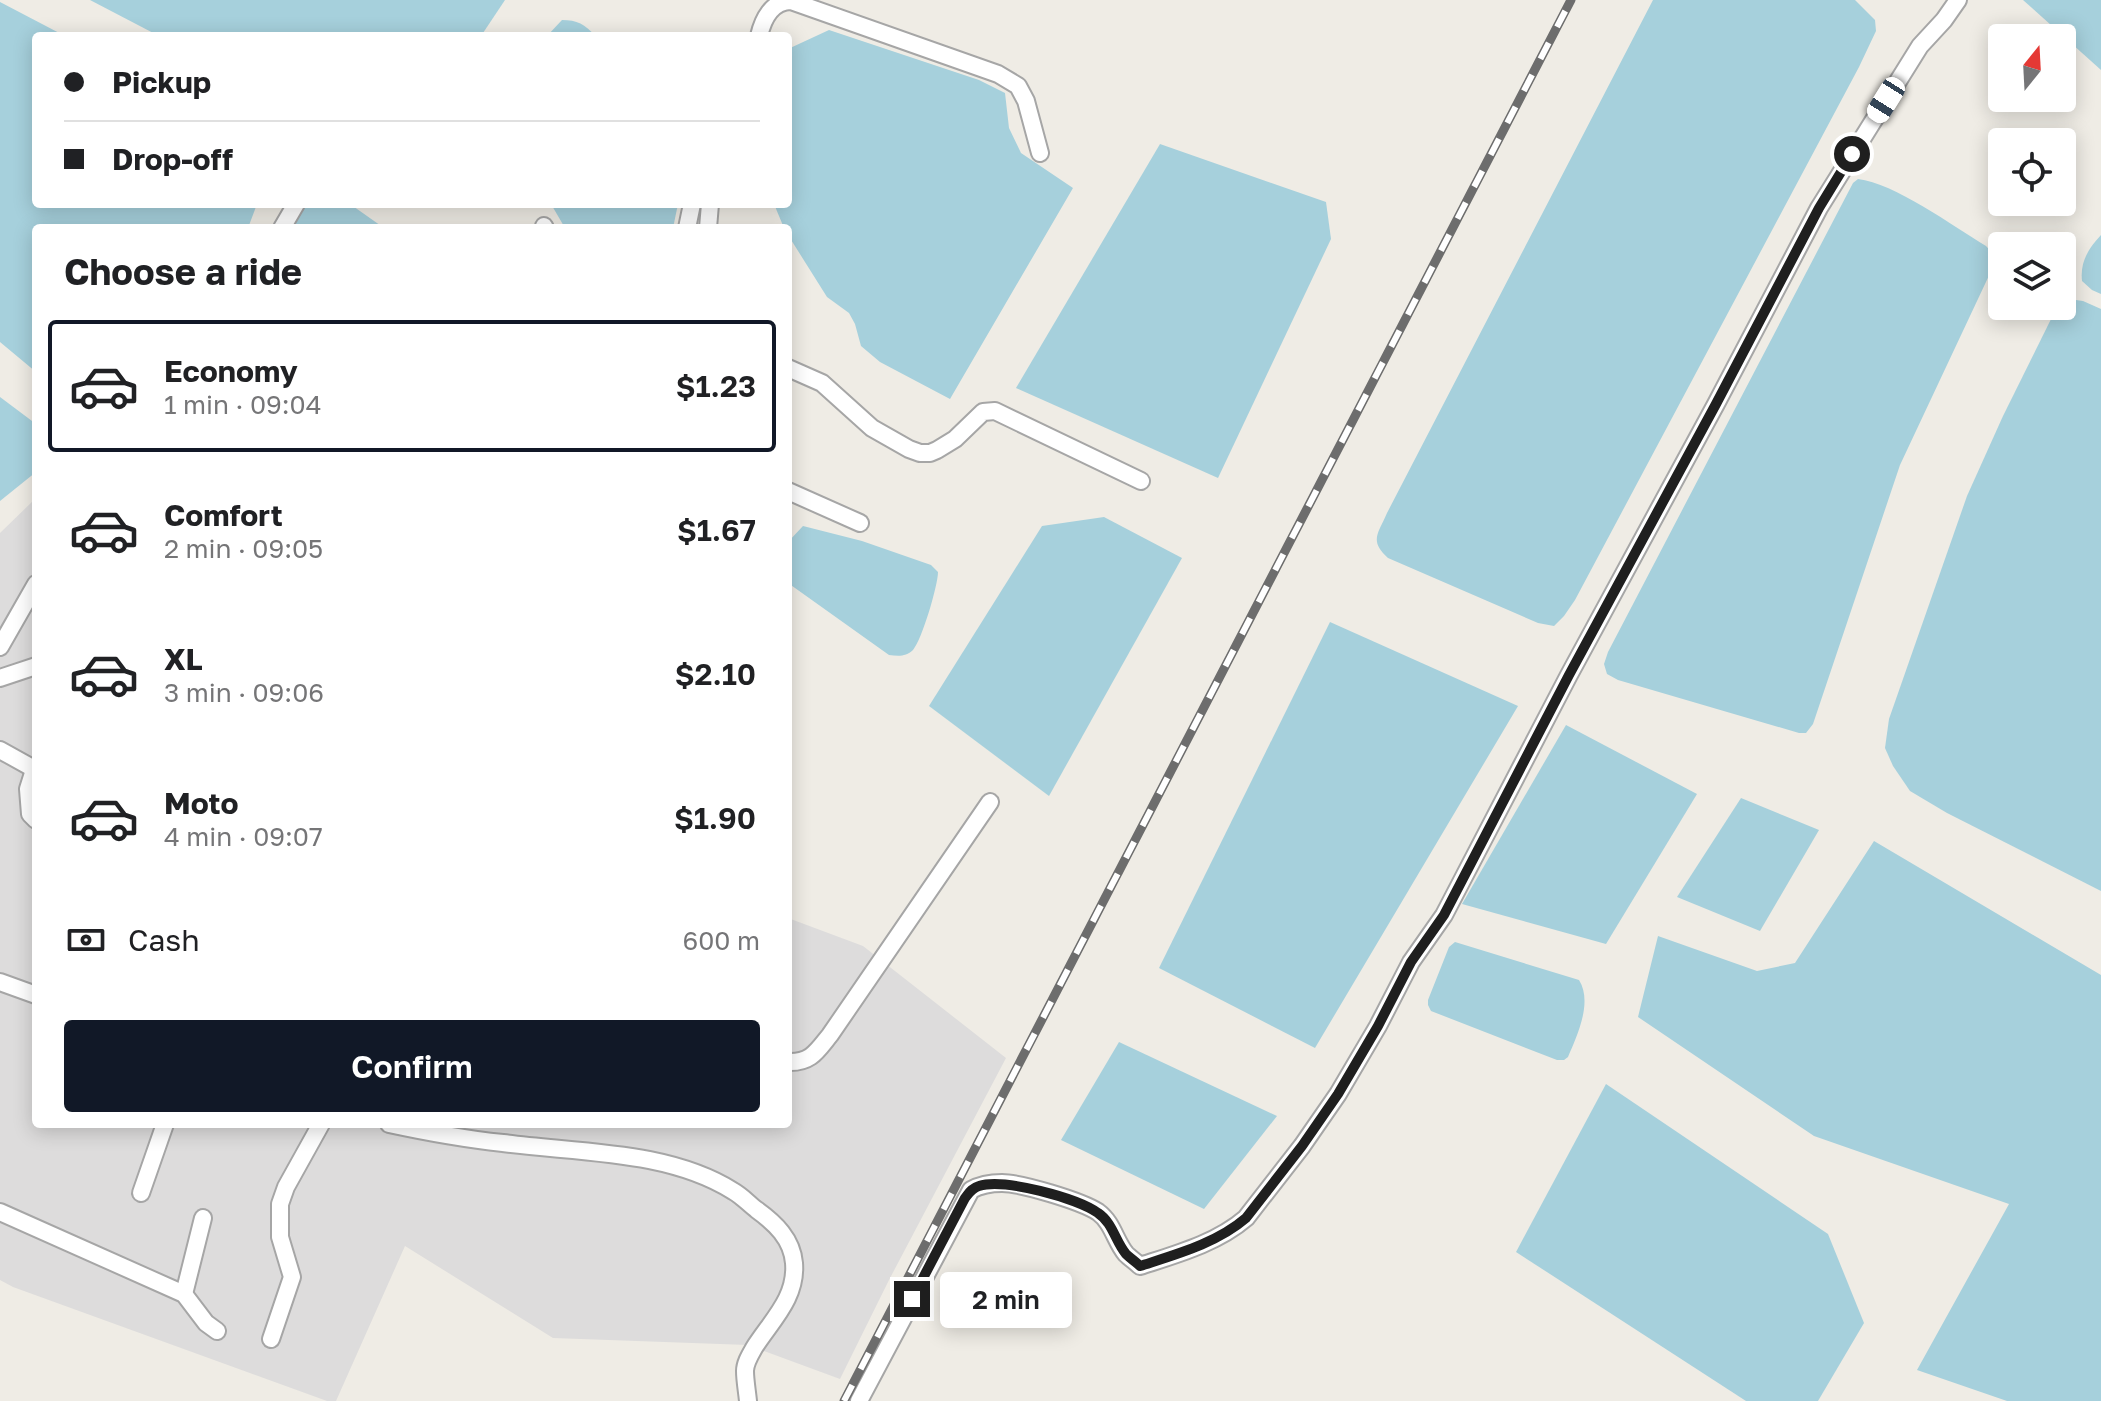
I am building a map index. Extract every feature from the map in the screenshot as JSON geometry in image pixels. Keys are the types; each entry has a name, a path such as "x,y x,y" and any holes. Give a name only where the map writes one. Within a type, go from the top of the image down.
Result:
{"street":[{"path":"761,32 767,15 775,6 791,1 998,74 1018,86 1026,101 1040,153"},
{"path":"859,1401 971,1190 979,1185 1001,1183 1029,1187 1098,1213 1107,1222 1125,1253 1140,1266 1184,1252 1235,1227 1246,1218 1338,1094 1411,962 1444,915 1819,208 1920,46 1957,1"},
{"path":"792,370 822,383 872,428 920,453 937,450 955,439 983,412 995,411 1141,481"},
{"path":"792,493 860,523"},
{"path":"0,647 32,591"},
{"path":"0,678 32,667"},
{"path":"0,750 32,768"},
{"path":"32,778 28,789 32,816"},
{"path":"792,1062 804,1061 830,1035 990,802"},
{"path":"0,982 32,994"},
{"path":"141,1193 164,1128"},
{"path":"271,1339 292,1277 280,1237 280,1204 319,1128"},
{"path":"413,1128 503,1143 610,1154 669,1165 700,1175 733,1191 770,1220 788,1241 794,1262 793,1286 786,1302 748,1358 745,1370 748,1401"},
{"path":"0,1212 184,1294 206,1323 217,1331"},
{"path":"184,1294 203,1218"}],"shaded area":[{"path":"32,502 32,1128 792,1128 792,919 863,946 1006,1058 840,1379 748,1345 553,1338 405,1246 336,1401 327,1401 0,1280 0,533"}],"water":[{"path":"90,0 505,0 484,32 151,32"},
{"path":"1653,0 1855,0 1875,20 1876,31 1575,600 1554,626 1538,623 1388,558 1379,547 1377,537"},
{"path":"2023,0 2101,0 2101,70 2076,48 2076,24 2050,24"},
{"path":"0,2 57,32 32,32 32,208 256,208 250,224 32,224 32,369 0,342"},
{"path":"562,20 580,24 592,32 551,32"},
{"path":"829,30 979,80 1005,93 1009,128 1021,153 1073,188 950,399 880,362 861,346 849,313 827,297 792,241 792,224 782,224 776,208 792,208 792,47"},
{"path":"1160,144 1326,202 1331,239 1218,478 1016,388"},
{"path":"1858,179 1889,188 1986,246 1988,278 1900,465 1813,724 1806,733 1799,733 1618,680 1607,674 1604,664 1853,183"},
{"path":"304,208 356,208 378,224 293,224"},
{"path":"553,208 677,208 674,224 563,224"},
{"path":"2101,235 2101,294 2082,281 2082,268 2092,245"},
{"path":"2076,300 2101,309 2101,891 1910,791 1885,748 1889,719 1967,496 2051,320 2076,320"},
{"path":"0,397 32,421 32,475 0,501"},
{"path":"1104,517 1182,558 1049,796 929,706 1042,526"},
{"path":"803,526 862,541 931,565 938,572 935,588 921,635 913,650 905,655 889,655 792,586 792,538"},
{"path":"1330,622 1518,706 1315,1048 1159,968"},
{"path":"1566,725 1697,794 1606,944 1462,904"},
{"path":"1741,798 1819,830 1760,931 1677,897"},
{"path":"1874,841 2101,975 2101,1401 2007,1401 1917,1370 2009,1204 1814,1136 1638,1017 1658,936 1757,971 1795,963"},
{"path":"1455,942 1579,980 1584,1008 1568,1057 1557,1060 1431,1011 1428,1000 1449,947"},
{"path":"1119,1042 1277,1116 1204,1209 1061,1140"},
{"path":"1606,1084 1828,1234 1864,1323 1818,1401 1746,1401 1516,1252"}],"railway":[{"path":"844,1401 1571,0"}],"route":[{"path":"912,1299 965,1198 979,1185 1001,1183 1029,1187 1098,1213 1116,1234 1125,1253 1140,1266 1207,1242 1246,1218 1338,1094 1411,962 1444,915 1819,208 1852,154"}]}
